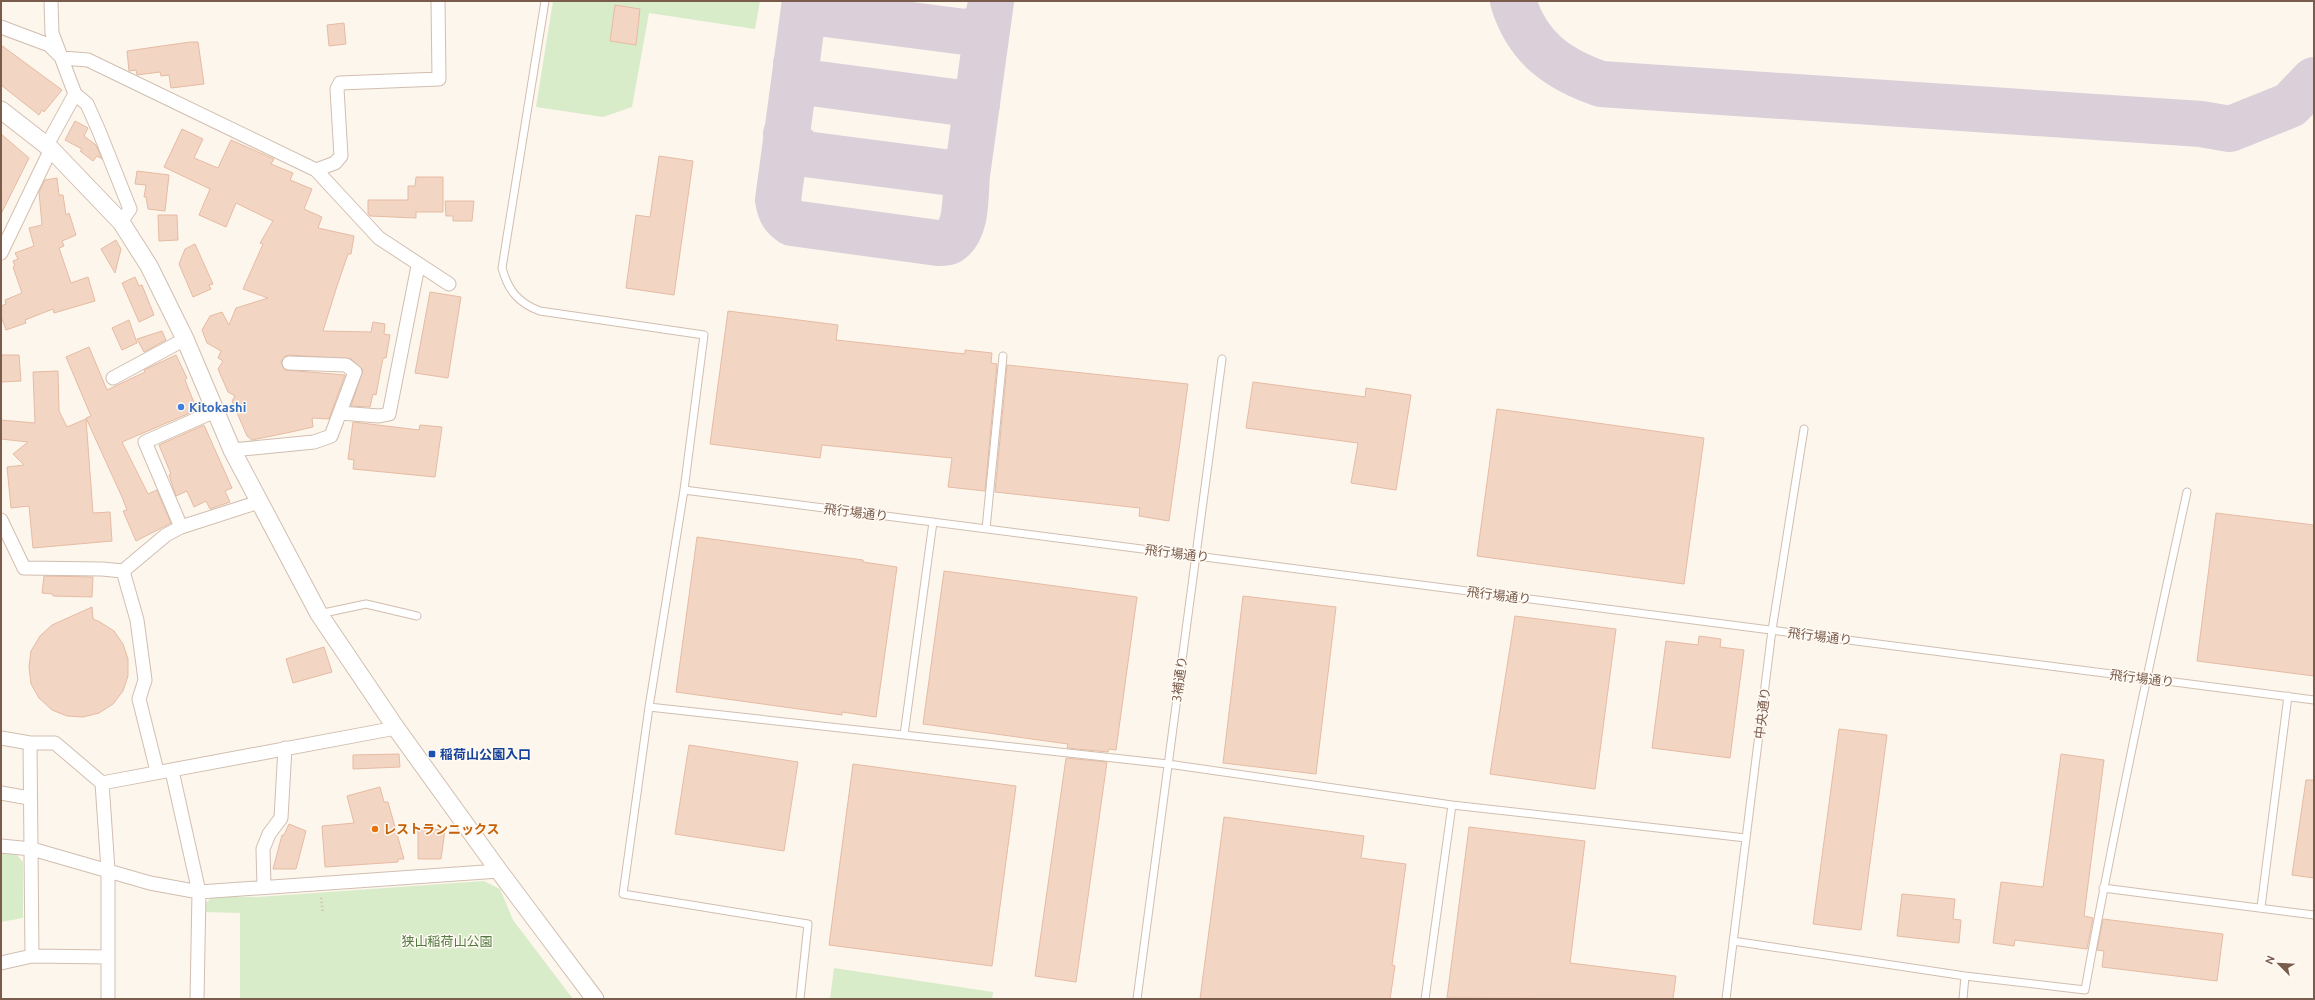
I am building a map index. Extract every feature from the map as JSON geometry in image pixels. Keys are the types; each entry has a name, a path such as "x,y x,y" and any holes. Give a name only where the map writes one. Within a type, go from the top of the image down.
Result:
{"street":[{"path":"50,1 52,33 75,94 87,104 130,209 121,222"},
{"path":"316,170 335,163 341,156 337,88 340,83 439,79 438,1"},
{"path":"1,26 49,45 62,58 88,60 316,170 379,238 418,266 449,284"},
{"path":"1,253 49,147 75,94"},
{"path":"1,110 49,147 121,222 149,266 185,339 232,450 319,614 396,728 594,999"},
{"path":"340,413 379,416 390,414 418,266"},
{"path":"113,378 185,339"},
{"path":"232,450 314,442 331,436 355,372 346,365 289,363"},
{"path":"181,527 145,442 215,411"},
{"path":"1,520 24,568 102,569 123,571 166,536 181,527 259,502"},
{"path":"123,571 137,620 144,680 139,699 157,772"},
{"path":"102,783 396,728"},
{"path":"1,738 30,743 55,743 102,783 108,870 108,999"},
{"path":"30,743 29,798 32,849 32,956"},
{"path":"264,887 263,849 269,834 281,818 285,748"},
{"path":"172,771 199,892 197,999"},
{"path":"1,793 29,798"},
{"path":"1,846 32,849 150,883 199,892 499,871"},
{"path":"1,963 32,956 108,957"}],"lane":[{"path":"545,1 502,268 506,283 516,298 526,306 540,311 704,334 684,490 649,707 623,894 808,924 800,999"},
{"path":"986,529 1003,356"},
{"name":"3補通り","path":"1137,999 1222,359"},
{"name":"中央通り","path":"1726,999 1772,630 1804,428"},
{"name":"飛行場通り","path":"684,490 2314,700"},
{"path":"1733,941 1965,976 2085,990 2103,888 2146,678 2187,492"},
{"path":"904,735 933,522"},
{"path":"319,614 366,604 417,616"},
{"path":"2261,908 2288,696"},
{"path":"649,707 1168,764 1452,805 1746,838"},
{"path":"1424,999 1452,805"},
{"path":"2103,888 2314,915"},
{"path":"1963,999 1965,976"}],"path":[{"path":"321,898 323,914"}],"green space":[{"path":"553,1 760,1 755,29 649,13 632,107 603,117 536,107"},
{"path":"1,851 15,853 23,862 23,918 1,922"},
{"name":"狭山稲荷山公園","path":"484,881 500,889 513,920 573,999 240,999 240,913 204,912 203,906 213,896 258,897"},
{"path":"834,968 993,992 992,999 830,999"}],"building":[{"path":"615,5 640,9 636,45 610,41"},
{"path":"344,23 346,44 329,46 327,25"},
{"path":"198,42 204,84 171,88 169,75 161,76 160,72 137,75 136,70 129,71 127,51"},
{"path":"1,45 62,90 44,112 42,110 39,115 1,85"},
{"path":"75,121 88,128 84,136 96,145 102,159 97,156 93,161 80,151 82,149 65,140"},
{"path":"182,129 203,139 194,158 218,168 231,140 274,159 271,164 293,173 290,180 312,189 304,209 322,217 318,228 354,236 351,254 348,254 323,331 371,332 373,322 385,324 384,334 390,335 386,358 383,358 376,395 373,394 370,407 351,406 363,370 351,359 289,355 285,356 281,362 285,370 345,375 329,419 312,418 313,427 291,432 252,440 247,436 232,401 235,396 228,392 218,369 223,361 218,358 221,351 207,343 202,330 210,316 222,312 229,325 236,308 268,298 243,289 263,244 260,243 273,221 236,203 226,227 199,215 210,189 164,167"},
{"path":"1,134 29,158 1,214"},
{"path":"659,156 693,161 674,295 626,288 636,215 650,217"},
{"path":"137,171 169,175 165,211 148,209 146,197 144,197 146,185 135,184"},
{"path":"416,177 443,177 443,212 416,212 416,218 370,216 368,214 368,200 408,200 408,186 415,186"},
{"path":"57,178 59,195 63,195 66,215 69,213 76,235 62,241 64,246 59,248 71,283 88,277 95,301 54,313 53,309 25,320 26,323 6,330 1,316 1,306 6,304 5,300 22,293 13,267 15,266 13,261 18,259 15,253 34,246 29,228 42,225 39,192 45,180"},
{"path":"445,201 474,201 472,221 453,221 453,216 446,216"},
{"path":"158,215 177,215 178,240 159,241"},
{"path":"116,240 121,249 115,273 101,249"},
{"path":"195,244 213,284 209,285 211,289 193,297 179,264 185,249"},
{"path":"135,277 139,286 142,285 154,315 139,322 122,283"},
{"path":"430,292 461,297 448,378 415,373"},
{"path":"728,311 838,325 836,340 965,354 965,350 992,353 991,363 997,364 985,491 948,487 952,458 822,445 820,458 710,444"},
{"path":"129,320 137,343 122,350 112,328"},
{"path":"162,331 166,340 144,352 137,339"},
{"path":"89,347 107,390 176,355 187,378 185,380 197,410 122,442 148,494 157,490 171,523 136,541 123,511 127,510 122,497 86,418 91,416 66,357"},
{"path":"1,355 19,355 21,381 1,382"},
{"path":"1007,365 1188,384 1169,521 1139,516 1140,508 995,492"},
{"path":"58,371 59,411 67,427 86,419 93,513 110,512 112,541 33,548 29,506 11,508 7,467 24,465 13,454 28,442 1,439 1,420 35,423 33,372"},
{"path":"1253,382 1365,397 1366,388 1411,395 1396,490 1351,483 1358,443 1246,428"},
{"path":"1497,409 1704,438 1684,584 1477,556"},
{"path":"353,422 419,430 420,425 442,427 435,477 353,469 354,460 348,459"},
{"path":"204,425 232,488 225,491 230,502 210,509 206,501 194,507 187,491 176,496 169,475 171,474 159,445"},
{"path":"2216,513 2314,525 2314,676 2197,661"},
{"path":"697,537 863,560 863,562 897,567 876,717 842,712 842,715 676,692"},
{"path":"944,571 1137,597 1116,750 1109,749 1108,752 1067,748 1068,744 923,724"},
{"path":"44,576 93,577 92,597 53,596 53,594 42,593"},
{"path":"1243,596 1336,607 1316,774 1223,763"},
{"path":"92,607 93,619 114,631 123,644 128,659 128,676 123,691 113,704 99,713 83,717 67,716 52,710 39,698 31,684 29,667 31,651 40,636 52,625"},
{"path":"1515,616 1616,629 1595,789 1490,774"},
{"path":"1699,636 1721,639 1720,647 1744,650 1730,758 1652,748 1666,641 1698,645"},
{"path":"324,647 332,672 293,683 286,659"},
{"path":"1839,729 1887,735 1861,930 1813,924"},
{"path":"689,745 798,762 784,851 675,834"},
{"path":"399,754 400,767 353,769 353,755"},
{"path":"2061,754 2104,760 2084,916 2093,918 2087,949 2015,940 2014,946 1993,943 2001,882 2043,887"},
{"path":"1066,758 1107,762 1076,982 1035,976"},
{"path":"853,764 1016,786 992,966 829,945"},
{"path":"2306,780 2314,780 2314,878 2292,875"},
{"name":"レストランニックス","path":"380,787 384,802 388,802 404,859 398,859 398,862 325,867 322,826 354,823 347,796"},
{"path":"1224,817 1364,836 1361,858 1406,864 1392,965 1395,966 1390,999 1200,999"},
{"path":"289,824 306,831 296,869 273,869 282,835 284,835"},
{"path":"1469,827 1585,841 1570,963 1676,976 1673,999 1447,998"},
{"path":"418,828 445,830 441,859 418,859"},
{"path":"1902,894 1955,899 1953,919 1961,920 1959,943 1897,936"},
{"path":"2103,919 2223,934 2217,981 2102,967 2104,951 2097,950"}],"taxiway":[{"path":"805,1 778,200 781,211 786,219 792,223 946,243 956,235 963,220 967,175"},
{"path":"808,1 817,11 826,14 965,32 977,29 981,26 987,18 991,1"},
{"path":"786,134 791,143 805,154 967,175 991,1"},
{"path":"1513,1 1526,31 1535,44 1546,54 1571,71 1601,84 2201,124 2230,129 2290,105 2314,80"},
{"path":"796,64 804,79 811,83 977,105"}],"place":[{"name":"Kitokashi","path":"181,407"},
{"name":"稲荷山公園入口","path":"432,754"},
{"name":"レストランニックス","path":"375,829"}]}
